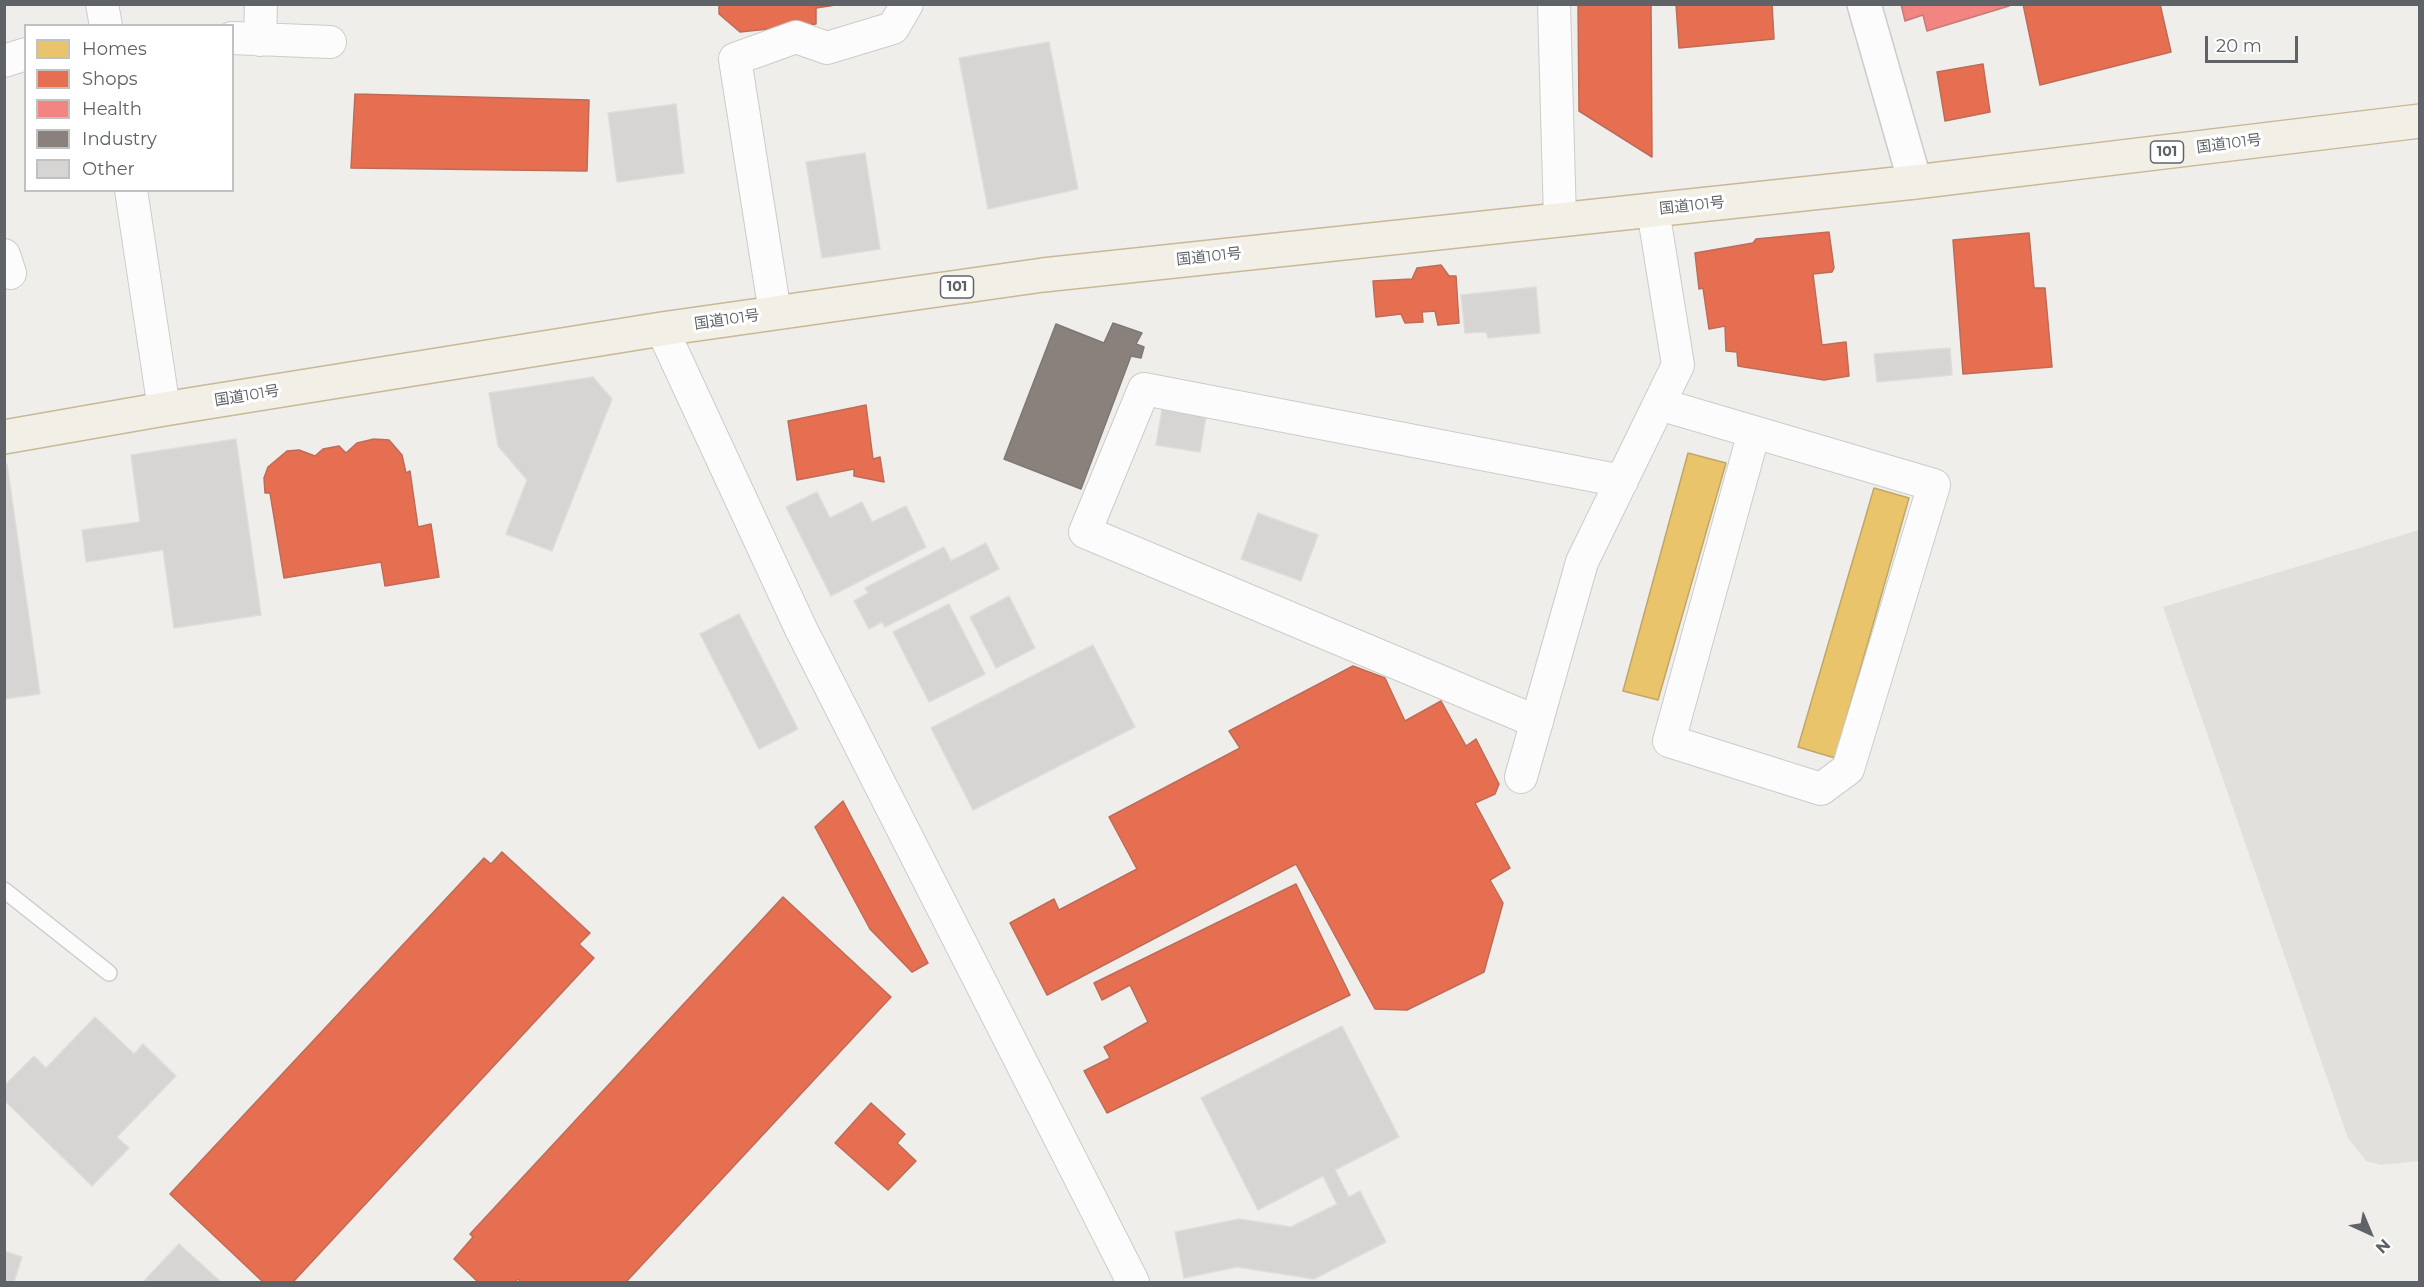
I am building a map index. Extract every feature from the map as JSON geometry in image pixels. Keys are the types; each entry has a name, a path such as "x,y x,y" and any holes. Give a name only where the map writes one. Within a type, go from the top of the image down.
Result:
{"highway":[{"name":"国道101号","path":"4,437 662,329 1043,275 1915,182 2420,121"}],"street":[{"path":"102,4 106,24"},
{"path":"261,4 246,39 330,42"},
{"path":"775,313 735,59 796,37 827,48 893,28 907,4"},
{"path":"1554,4 1560,220"},
{"path":"1864,4 1915,182"},
{"path":"4,61 24,55"},
{"path":"130,192 164,409"},
{"path":"1521,777 1582,562 1678,365 1653,210"},
{"path":"662,329 801,629 1133,1282"},
{"path":"1537,722 1085,532 1144,389 1622,481"},
{"path":"1659,404 1934,485 1848,768 1821,789 1669,741 1754,432"}],"lane":[{"path":"4,890 109,973"}],"shaded area":[{"path":"2419,530 2419,1161 2381,1165 2366,1161 2348,1138 2163,607"}],"building: Homes":[{"path":"1688,453 1726,463 1658,700 1623,691"},
{"path":"1874,488 1909,498 1835,758 1798,747"}],"building: Shops":[{"path":"719,4 842,4 816,8 816,24 740,32 719,14"},
{"path":"1578,4 1651,4 1652,157 1579,111"},
{"path":"1676,4 1772,4 1774,39 1679,48"},
{"path":"2023,4 2160,4 2171,52 2040,85"},
{"path":"1983,64 1990,112 1945,121 1937,72"},
{"path":"355,94 589,100 587,171 351,168"},
{"path":"1829,232 1834,268 1832,272 1813,274 1822,345 1846,342 1849,376 1824,380 1738,366 1737,352 1726,351 1725,326 1709,329 1703,288 1699,289 1695,253 1753,243 1756,239"},
{"path":"2029,233 2034,288 2045,288 2052,367 1963,374 1953,240"},
{"path":"1441,265 1449,276 1456,276 1459,323 1438,325 1435,311 1422,312 1423,322 1405,323 1401,314 1376,317 1373,281 1412,279 1417,268"},
{"path":"866,405 873,459 880,457 884,482 854,476 854,469 797,480 788,421"},
{"path":"374,439 389,440 402,455 406,473 410,471 418,527 431,524 439,577 385,586 381,562 284,578 270,493 265,493 264,478 268,467 287,451 299,450 315,456 323,449 339,446 346,453 357,443"},
{"path":"1353,666 1385,678 1405,721 1441,701 1466,746 1476,739 1499,784 1495,794 1475,803 1510,868 1490,880 1503,903 1484,972 1407,1010 1375,1009 1296,864 1047,995 1010,923 1054,899 1059,910 1137,869 1109,817 1240,748 1229,731"},
{"path":"843,801 928,963 912,972 870,929 815,827"},
{"path":"502,852 590,933 579,944 594,958 293,1282 263,1282 170,1194 484,858 491,864"},
{"path":"1296,884 1350,995 1107,1113 1084,1071 1110,1058 1104,1047 1148,1022 1130,985 1102,1000 1094,983"},
{"path":"783,897 891,997 626,1282 521,1282 518,1279 515,1282 478,1282 454,1259 473,1237 470,1234"},
{"path":"871,1103 905,1134 897,1143 916,1161 888,1190 835,1143"}],"building: Health":[{"path":"1901,4 2009,4 2009,6 1927,31 1923,15 1905,21"}],"building: Industry":[{"path":"1113,323 1142,333 1136,344 1144,347 1141,358 1131,356 1081,489 1004,459 1056,324 1104,343"}],"building: Other":[{"path":"1049,42 1078,189 988,209 959,58"},
{"path":"676,104 684,173 617,182 608,113"},
{"path":"865,153 880,249 822,258 806,162"},
{"path":"1536,287 1540,333 1488,338 1486,332 1465,333 1461,295"},
{"path":"1950,348 1952,375 1877,382 1874,354"},
{"path":"593,377 612,399 552,551 506,534 527,480 498,446 489,393"},
{"path":"1162,409 1206,417 1200,452 1156,445"},
{"path":"236,439 261,615 174,628 163,550 86,562 82,530 140,522 131,455"},
{"path":"7,464 40,694 4,699 4,465"},
{"path":"817,492 830,518 862,502 872,522 906,506 926,547 831,596 786,507"},
{"path":"1258,513 1318,535 1301,581 1241,559"},
{"path":"986,543 999,569 885,627 882,622 869,629 854,601 868,593 865,588 944,547 951,561"},
{"path":"1009,596 1035,648 996,668 970,617"},
{"path":"949,604 985,674 929,702 893,632"},
{"path":"739,614 798,729 759,749 700,634"},
{"path":"1093,645 1135,727 973,810 931,728"},
{"path":"95,1017 134,1054 143,1044 176,1076 117,1137 129,1148 92,1186 4,1100 4,1086 34,1056 46,1068"},
{"path":"1342,1026 1399,1137 1335,1170 1349,1197 1360,1191 1386,1242 1314,1279 1237,1267 1184,1278 1175,1232 1239,1219 1291,1227 1337,1204 1323,1176 1258,1210 1201,1098"},
{"path":"179,1244 221,1282 143,1282"},
{"path":"4,1251 22,1257 14,1282 4,1282"}]}
